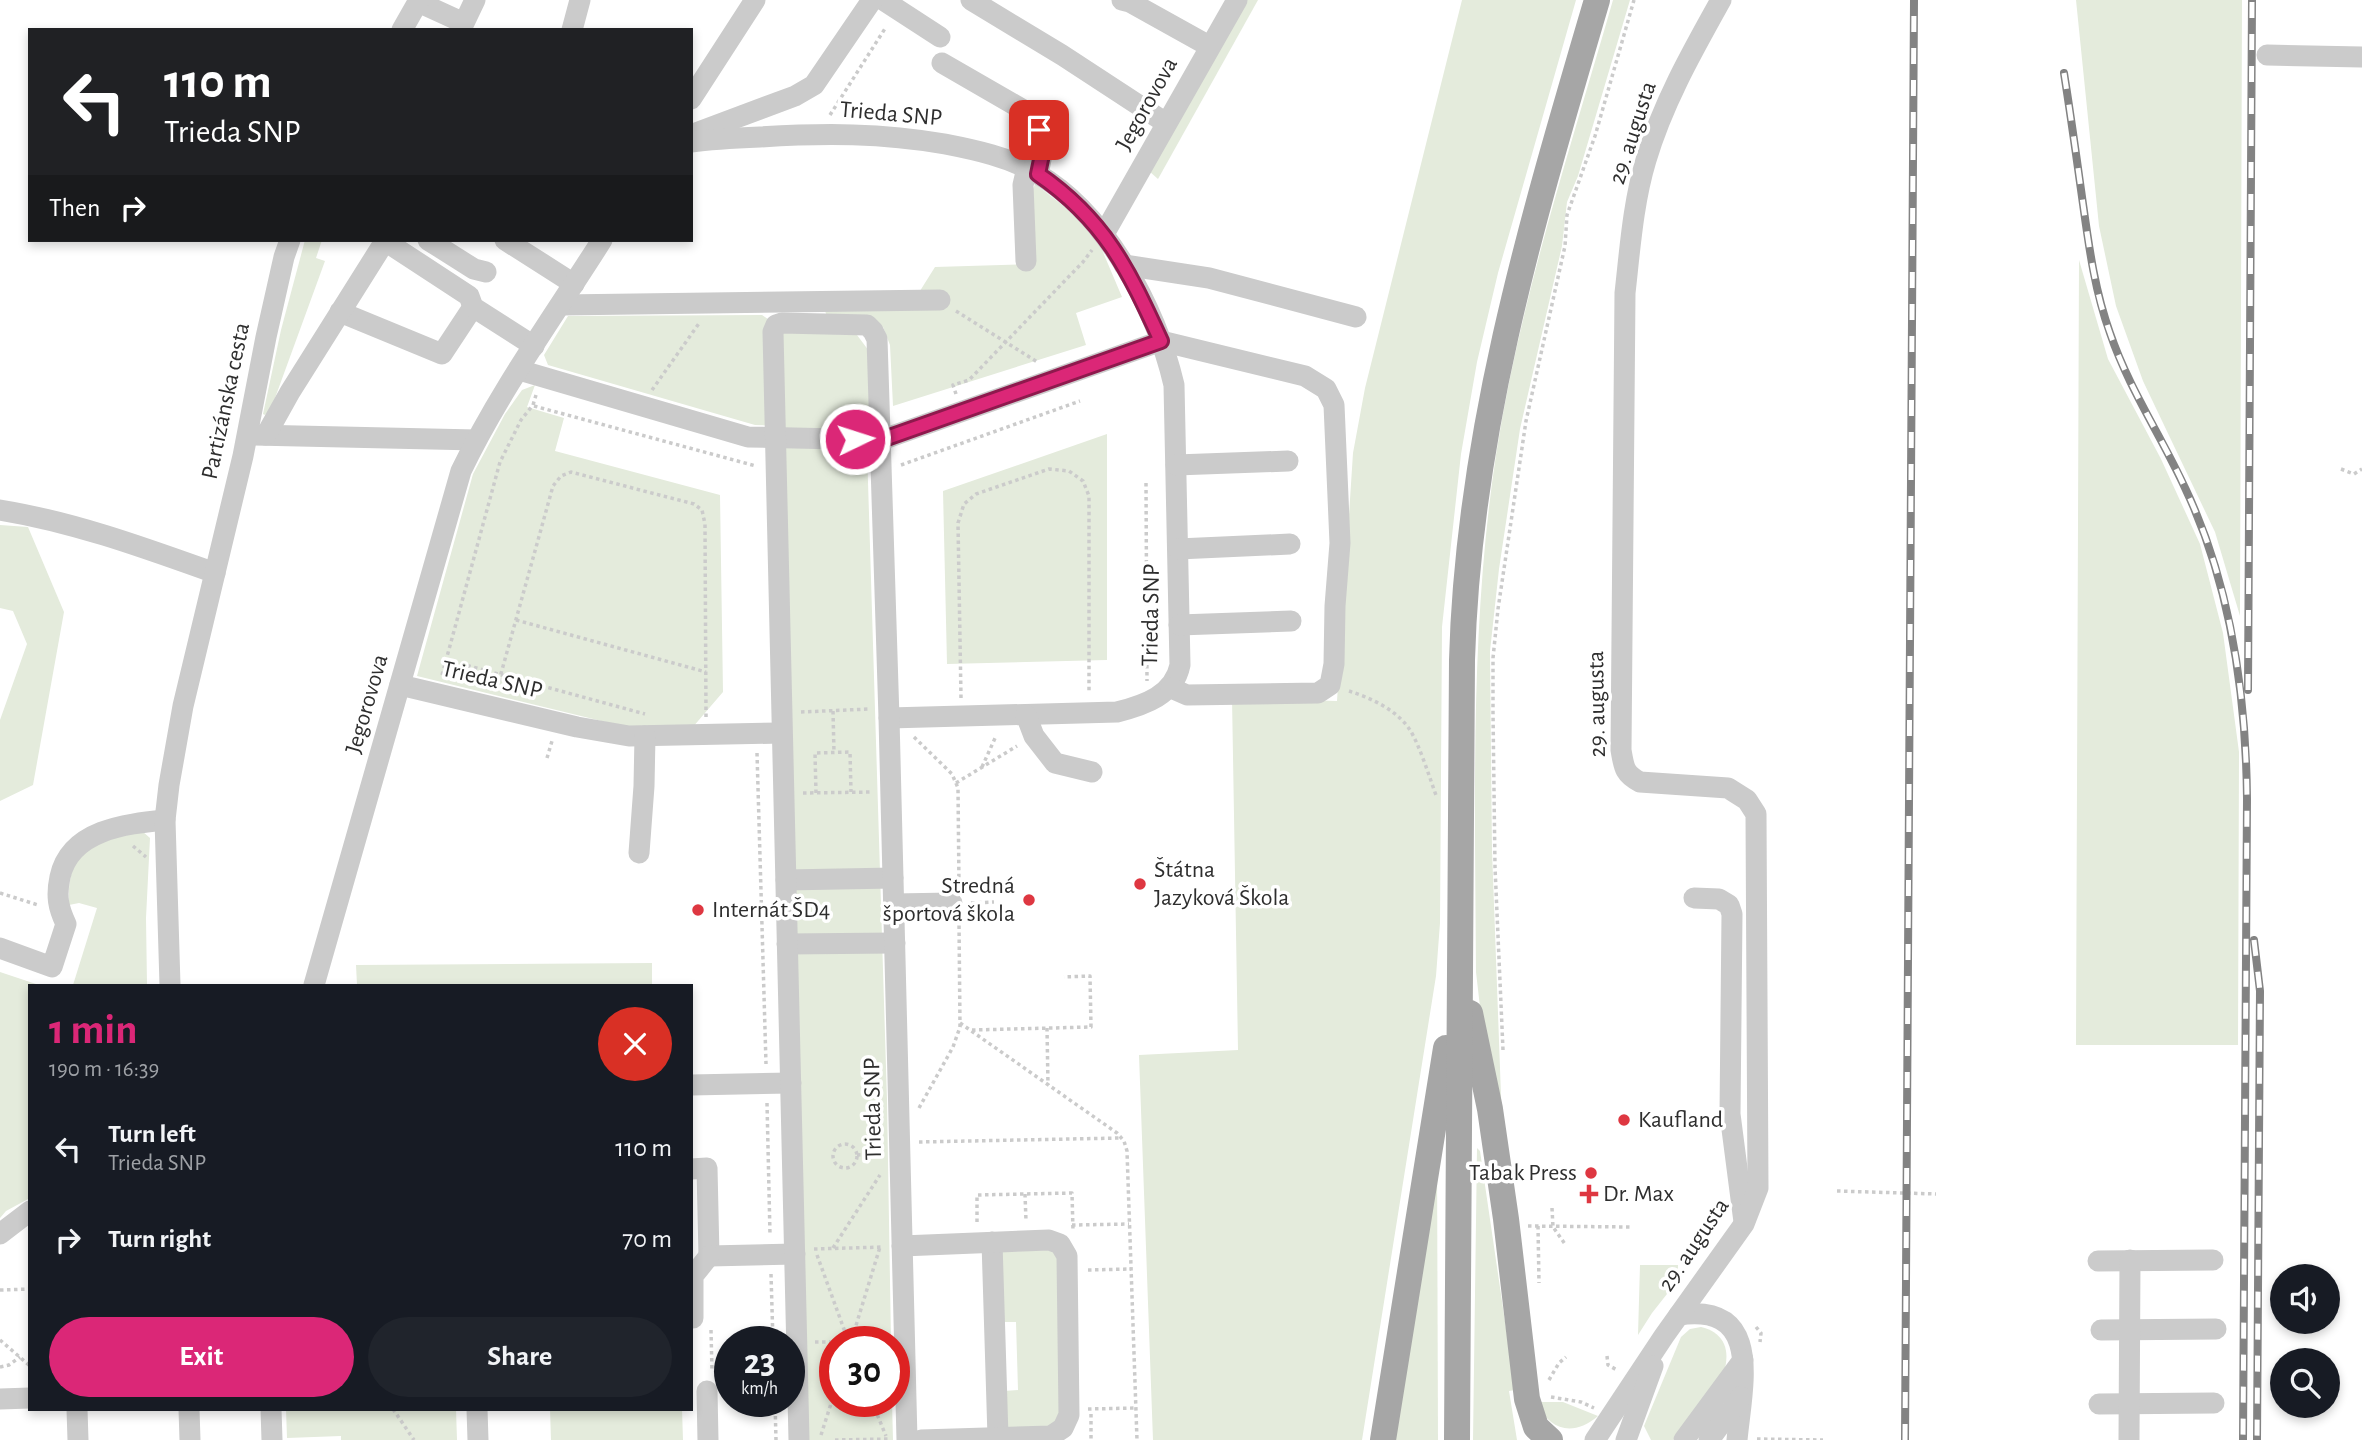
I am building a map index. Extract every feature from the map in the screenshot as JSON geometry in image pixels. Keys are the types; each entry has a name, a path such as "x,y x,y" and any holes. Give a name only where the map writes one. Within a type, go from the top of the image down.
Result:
{"main road":[{"path":"1457,1440 1463,613 1482,452 1513,299 1597,0"},
{"path":"1383,1440 1459,963"},
{"path":"1459,963 1490,1109 1527,1399 1536,1427 1550,1440"}],"street":[{"path":"403,28 419,1 462,26 475,0"},
{"path":"573,28 580,0"},
{"path":"693,96 755,0"},
{"path":"693,134 795,96 814,85 872,0"},
{"path":"971,0 1166,123"},
{"path":"1122,0 1209,46"},
{"name":"Jegorovova","path":"1104,234 1237,0"},
{"name":"29. augusta","path":"1595,1440 1664,1336 1744,1224 1758,1188 1756,814 1747,800 1727,788 1640,782 1629,776 1623,765 1621,751 1625,293 1631,237 1646,162 1666,105 1721,0"},
{"path":"890,5 940,37"},
{"path":"2267,55 2362,57"},
{"path":"942,63 1034,116 1044,145 1033,171 1023,185 1026,261"},
{"path":"795,96 808,134"},
{"name":"Trieda SNP","path":"693,142 808,134 871,134 979,151 1006,159 1033,171 1071,198 1087,214 1124,265 1161,341 1174,385 1180,665 1171,688 1133,708 1117,712 961,716 889,713"},
{"name":"Partizánska cesta","path":"170,984 165,820 169,785 183,706 215,573 257,435 266,337 289,242"},
{"path":"257,435 286,398 384,242"},
{"path":"387,242 469,296 473,307 534,346"},
{"path":"431,242 474,269 482,279 505,242"},
{"path":"508,242 574,284"},
{"name":"Jegorovova","path":"314,984 461,471 476,440 601,242"},
{"path":"1124,265 1209,278 1356,317"},
{"path":"561,305 940,300"},
{"path":"340,312 442,354 473,307"},
{"name":"Trieda SNP","path":"799,1440 801,1250 791,1083 773,332 776,325 793,323 867,325 877,339 889,713 906,1439"},
{"path":"519,370 748,437 881,440 1161,341 1305,376 1326,389 1334,405 1340,543 1334,664 1330,685 1318,693 1187,695 1171,688"},
{"path":"257,435 476,440"},
{"path":"1176,465 1288,461"},
{"path":"0,510 27,514 112,537 215,573"},
{"path":"1178,549 1290,544"},
{"path":"1179,625 1291,621"},
{"name":"Trieda SNP","path":"400,685 577,727 629,736 645,736 703,723 781,723"},
{"path":"1016,715 1055,763 1092,772"},
{"path":"639,852 645,736"},
{"path":"0,948 52,967 66,924 60,912 57,894 62,867 72,851 89,837 126,824 165,820"},
{"path":"786,880 893,878"},
{"path":"1694,898 1719,899 1729,905 1732,914 1730,1114 1744,1224"},
{"path":"894,904 957,903"},
{"path":"788,944 895,943"},
{"path":"693,1085 791,1083"},
{"path":"693,1168 707,1168 709,1256 693,1276 702,1321"},
{"path":"0,1234 28,1213"},
{"path":"902,1246 1049,1240 1060,1244 1067,1256 1069,1415 1063,1428 1051,1436 906,1439"},
{"path":"992,1242 998,1437"},
{"path":"709,1256 801,1250"},
{"path":"2129,1440 2130,1260"},
{"path":"2098,1261 2213,1260"},
{"path":"1679,1315 1711,1315 1722,1320 1738,1336 1744,1359 1737,1440"},
{"path":"2101,1330 2216,1329"},
{"name":"29. augusta","path":"1626,1440 1664,1336"},
{"path":"1684,1440 1744,1359"},
{"path":"708,1440 709,1383"},
{"path":"1709,1440 1741,1396"},
{"path":"0,1399 28,1398"},
{"path":"2099,1404 2214,1403"},
{"path":"77,1411 78,1440"},
{"path":"189,1411 190,1440"},
{"path":"271,1411 272,1440"},
{"path":"477,1411 478,1440"}],"path":[{"path":"1503,1052 1495,867 1493,712 1493,658 1498,609 1526,421 1565,246 1567,215 1595,136 1634,0"},
{"path":"808,134 890,5"},
{"path":"962,411 953,385 970,380 1083,262 1104,234"},
{"path":"940,300 1059,376"},
{"path":"641,406 714,303"},
{"path":"436,694 500,462 521,420 533,405 541,376"},
{"path":"901,475 901,464 1080,401"},
{"path":"533,405 761,468"},
{"path":"961,716 958,523 964,504 976,494 1049,469 1069,471 1083,481 1089,496 1089,713"},
{"path":"2341,469 2354,474 2362,469"},
{"path":"492,707 554,485 561,476 571,472 694,504 702,510 705,524 706,672 703,723"},
{"path":"1146,483 1147,684"},
{"path":"516,620 706,672"},
{"path":"446,660 655,717"},
{"path":"1330,685 1364,695 1392,712 1410,730 1438,802"},
{"path":"781,723 833,711 889,713"},
{"path":"833,711 834,753"},
{"path":"981,768 1016,715"},
{"path":"908,745 908,731 952,774 958,788 960,1023 953,1047 918,1110 918,1096"},
{"path":"956,783 1034,736"},
{"path":"850,752 851,792 816,793 815,753 834,753 850,752"},
{"path":"0,893 60,912"},
{"path":"970,1030 1091,1027 1090,976 1064,977"},
{"path":"960,1023 1117,1133 1127,1151 1137,1440"},
{"path":"1048,1028 1048,1085"},
{"path":"919,1131 919,1142 1121,1138"},
{"path":"843,1144 851,1145 856,1151 857,1159 849,1167 841,1167 833,1160 836,1148 843,1144"},
{"path":"832,1248 882,1172"},
{"path":"1837,1191 1936,1194"},
{"path":"1025,1194 1026,1241"},
{"path":"1552,1209 1553,1227 1565,1244"},
{"path":"1072,1225 1129,1224"},
{"path":"1539,1283 1538,1226 1631,1227"},
{"path":"842,1326 801,1250 902,1246"},
{"path":"856,1326 880,1247"},
{"path":"1085,1270 1131,1269"},
{"path":"0,1290 28,1289"},
{"path":"702,1321 709,1383"},
{"path":"0,1340 28,1364"},
{"path":"1607,1356 1608,1365 1622,1373"},
{"path":"0,1367 9,1365 20,1357"},
{"path":"1545,1387 1559,1363 1566,1357"},
{"path":"1548,1397 1581,1402 1599,1410"},
{"path":"1083,1409 1136,1408"},
{"path":"1091,1409 1091,1440"},
{"path":"394,1411 414,1440"},
{"path":"775,1417 776,1440"},
{"path":"819,1440 827,1417"},
{"path":"886,1417 906,1439"},
{"path":"835,1440 906,1439"},
{"path":"1756,1440 1823,1440"}],"green space":[{"path":"1246,0 1258,0 1158,179 1149,171"},
{"path":"1462,0 1576,0 1498,273 1477,362 1461,454 1442,627 1440,923 1436,976 1362,1440 1153,1440 1139,1055 1238,1050 1232,698 1337,701 1353,453 1365,388"},
{"path":"1613,0 1630,0 1578,176 1567,202 1562,246 1520,429 1490,651 1492,850 1503,1150 1476,972 1476,713 1488,519 1496,455 1518,340 1547,226"},
{"path":"2076,0 2242,0 2240,616 2215,532 2143,381 2116,306 2099,226"},
{"path":"1035,184 1065,207 1097,238 1122,297 1076,313 1086,345 893,406 890,345 883,327 827,316 825,311 908,310 935,267 1031,264 1029,199"},
{"path":"304,242 321,242 316,258 325,261 271,409 265,415 263,414 281,330"},
{"path":"2079,260 2108,359 2161,459 2200,544 2223,633 2239,752 2238,1045 2076,1045"},
{"path":"762,315 787,332 857,335 869,351 873,425 867,449 887,1100 891,1326 819,1326 819,1417 892,1417 893,1440 807,1440 783,426 755,425 548,365 544,355 568,316"},
{"path":"535,385 527,407 564,418 555,451 720,495 723,692 692,728 622,726 417,676 473,474 505,414 522,390"},
{"path":"1107,434 1107,660 947,664 943,491"},
{"path":"0,525 28,527 64,612 33,785 0,801 0,720 27,644 13,611 0,608"},
{"path":"142,831 150,838 146,918 147,984 73,984 97,908 79,903 69,905 73,870 86,850 109,839"},
{"path":"652,963 652,984 357,984 356,965"},
{"path":"0,972 36,984 28,984 28,1199 6,1211 0,1218"},
{"path":"1477,1148 1480,1151 1515,1390 1509,1391 1517,1440 1473,1440"},
{"path":"1437,1150 1438,1440 1391,1440"},
{"path":"1000,1252 1055,1252 1059,1260 1063,1413 1050,1430 1006,1430 1004,1391 1018,1390 1016,1322 1002,1322"},
{"path":"1640,1265 1678,1265 1678,1280 1638,1335"},
{"path":"1701,1327 1714,1333 1723,1342 1726,1353 1725,1368 1673,1440 1651,1440 1644,1426 1681,1337 1690,1329"},
{"path":"1536,1402 1563,1402 1598,1416 1580,1427 1563,1428 1548,1419"},
{"path":"286,1411 456,1411 457,1440 341,1440 341,1436 287,1438"},
{"path":"550,1411 682,1411 683,1440 551,1440"}],"railway":[{"path":"1905,1440 1914,0"},
{"path":"2248,690 2252,0"},
{"path":"2064,73 2096,286 2118,354 2177,470 2202,527 2225,602 2239,680 2247,799 2243,1440"},
{"path":"2254,940 2260,991 2257,1440"}],"place":[{"name":"Štátna Jazyková Škola","path":"1140,884"},
{"name":"Stredná športová škola","path":"1029,900"},
{"name":"Internát ŠD4","path":"698,910"},
{"name":"Kaufland","path":"1624,1120"},
{"name":"Tabak Press","path":"1591,1173"},
{"name":"Dr. Max","path":"1589,1194"}],"route":[{"path":"855,439 881,440 1161,341 1124,265 1104,234 1062,191 1038,174 1044,145 1039,130"}]}
